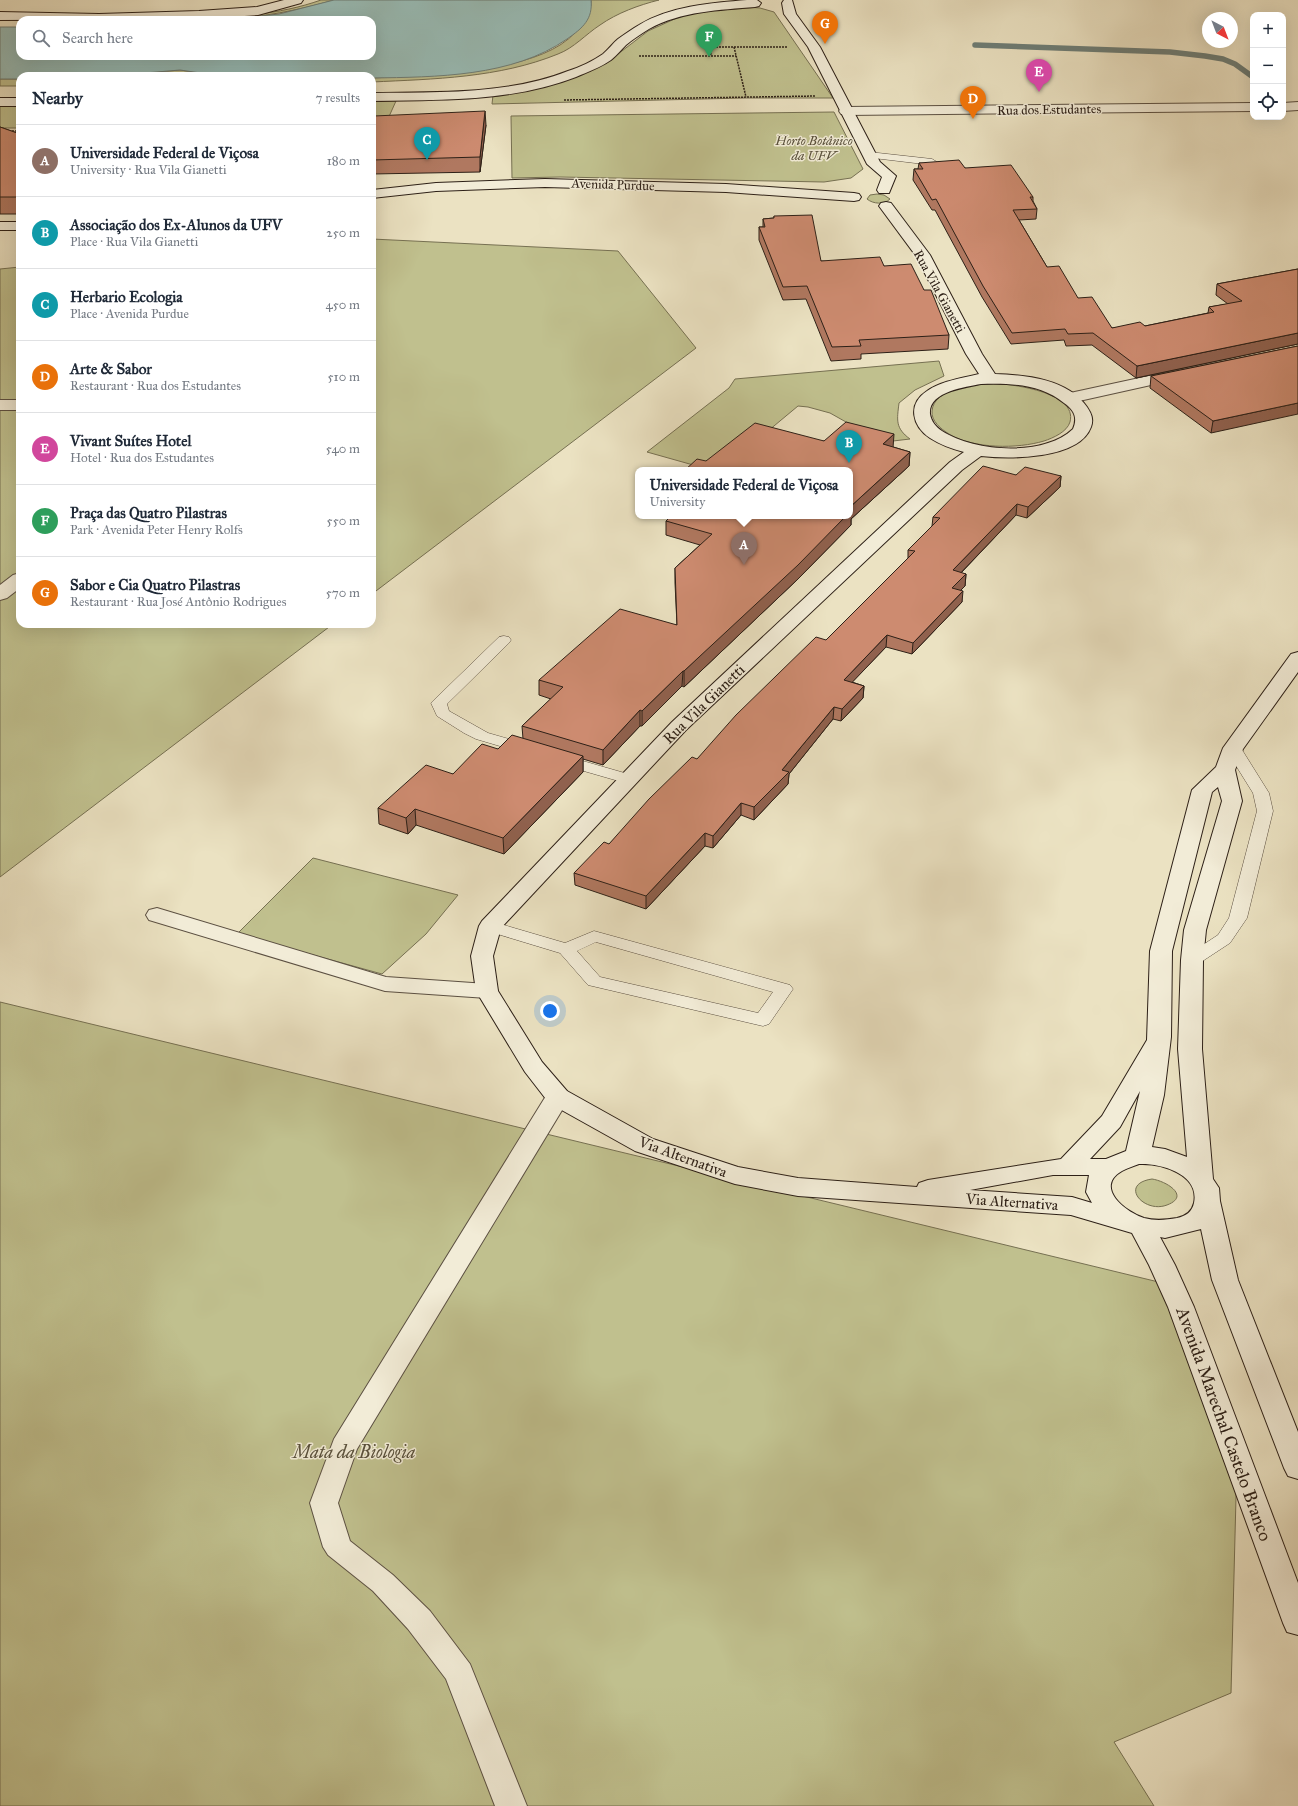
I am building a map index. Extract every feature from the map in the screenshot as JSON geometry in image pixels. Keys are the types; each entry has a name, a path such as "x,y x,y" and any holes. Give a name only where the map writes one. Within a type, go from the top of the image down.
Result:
{"street":[{"path":"165,16 258,11 297,0"},
{"path":"626,25 669,9 727,0"},
{"path":"376,97 446,96 484,93 523,87 562,78 608,56 625,40 646,26 665,18 705,8 753,2 781,6 814,47 874,164 889,176 857,202 884,203"},
{"path":"0,16 16,16"},
{"path":"376,92 481,87 516,81 573,63 596,48"},
{"path":"0,94 16,94"},
{"path":"0,102 16,102"},
{"path":"1286,106 1298,106"},
{"name":"Rua dos Estudantes","path":"846,111 1250,107"},
{"name":"Avenida Purdue","path":"376,194 436,187 545,183 868,192"},
{"path":"868,192 884,203"},
{"name":"Rua Vila Gianetti","path":"884,203 923,255 974,354 990,379"},
{"path":"0,226 16,226"},
{"path":"1070,398 1199,371"},
{"path":"990,379 1040,384 1057,390 1070,398 1081,409 1084,420 1080,431 1069,440 1051,448 1028,452 978,450 954,443 935,434 924,423 921,411 926,399 939,390 957,383 990,379"},
{"path":"0,406 16,405"},
{"name":"Rua Vila Gianetti","path":"487,991 482,956 490,926 685,720 956,466 978,450"},
{"path":"0,594 16,582"},
{"path":"1138,1156 1152,1095 1159,1037 1161,951 1202,790 1224,770 1233,748 1254,722 1298,658"},
{"path":"1224,770 1232,801 1195,930 1192,960 1190,1049 1204,1190 1225,1280 1298,1468"},
{"path":"157,915 385,984 487,991"},
{"name":"Via Alternativa","path":"487,991 533,1067 558,1097 644,1145 735,1175 798,1187 1072,1206 1134,1225"},
{"path":"1068,1166 1096,1138 1111,1120 1159,1037"},
{"path":"511,1806 459,1674 419,1620 383,1583 338,1547 324,1503 344,1447 558,1097"},
{"path":"1138,1156 1156,1156 1173,1160 1188,1168 1204,1190 1203,1214 1193,1223 1178,1228 1160,1230 1134,1225 1111,1212 1102,1201 1098,1188 1101,1177 1109,1166 1122,1159 1138,1156"},
{"name":"Via Alternativa","path":"897,1194 1029,1170 1068,1166 1109,1166"},
{"name":"Avenida Marechal Castelo Branco","path":"1134,1225 1162,1265 1181,1307 1298,1623"}],"lane":[{"path":"869,155 932,162"},
{"path":"504,640 439,704 442,713 469,730 482,736 629,779"},
{"path":"1192,960 1224,939 1238,918 1265,811 1261,793 1233,748"},
{"path":"490,926 566,949 594,981 763,1020 784,989 594,936 566,949"}],"path":[{"path":"705,8 711,56"},
{"path":"710,46 814,47"},
{"path":"734,47 746,96"},
{"path":"608,56 736,56"},
{"path":"558,101 746,96 840,96"},
{"path":"7,131 16,131"}],"green space":[{"path":"321,0 334,0 262,16 239,16 272,12"},
{"path":"591,0 659,0 621,13 564,51 536,62 490,73 466,76 376,82 376,78 482,69 524,60 543,54 561,44 575,32 586,17 591,5"},
{"path":"748,7 760,8 774,12 833,98 745,98 492,104 493,95 534,88 579,76 618,54 648,31 679,17 697,12"},
{"path":"180,70 194,72 157,72"},
{"path":"0,79 16,79 16,86 0,86"},
{"path":"376,101 396,101 387,121 376,121"},
{"path":"0,106 16,106 16,128 0,128"},
{"name":"Horto Botânico da UFV","path":"834,112 863,169 851,178 824,182 560,177 512,178 511,116"},
{"path":"870,195 884,195 890,199 885,202 878,203 867,199"},
{"path":"376,239 618,251 696,348 376,591"},
{"path":"16,267 16,628 328,628 0,877 0,269"},
{"path":"939,361 944,376 915,390 899,403 899,427 910,439 893,441 846,422 830,413 798,406 725,467 700,467 647,452 729,388 735,379"},
{"path":"991,383 1012,385 1040,391 1053,396 1064,403 1070,411 1070,422 1068,426 1059,434 1044,441 1033,444 996,446 971,443 959,439 946,432 933,418 932,411 934,403 940,397 956,389"},
{"path":"313,858 458,895 426,934 382,974 237,934"},
{"name":"Mata da Biologia","path":"0,1002 1171,1285 1237,1458 1231,1693 1114,1742 1154,1806 0,1806"},
{"path":"1152,1179 1158,1180 1174,1189 1177,1197 1174,1201 1167,1205 1158,1207 1143,1202 1138,1197 1136,1192 1137,1186 1142,1182"}],"water":[{"path":"334,0 591,0 589,18 578,31 567,39 545,52 522,61 498,68 473,72 422,77 376,78 376,72 194,72 180,70 157,72 16,72 16,79 0,79 0,27 16,27 16,60 376,60 376,16 261,16 279,14"}],"building":[{"path":"485,111 480,157 376,160 376,116"},
{"path":"0,127 16,133 16,197 0,197"},
{"path":"959,160 965,168 1011,165 1033,197 1030,197 1037,209 1013,210 1047,267 1059,266 1078,298 1092,297 1112,328 1140,322 1145,326 1214,312 1209,307 1242,301 1217,284 1298,269 1298,333 1137,366 1093,333 1068,334 1065,329 1012,333 983,286 936,199 932,200 914,169 923,169 919,163"},
{"path":"812,215 821,261 880,257 884,266 911,264 924,290 931,290 949,335 859,340 861,346 832,347 807,286 783,287 759,227 765,227 763,219 774,218 774,216"},
{"path":"1298,346 1298,403 1213,421 1151,376"},
{"path":"846,422 894,434 883,444 910,452 853,504 853,467 688,467 697,459 706,461 755,423 824,441"},
{"path":"983,466 1016,475 1025,467 1061,476 1028,507 1017,504 953,570 966,574 952,588 963,591 913,643 887,635 844,680 864,686 842,709 834,707 782,770 789,772 754,807 741,803 713,836 705,833 646,896 574,873 604,842 609,844 649,799 692,757 697,759 736,715 816,637 826,640 915,551 908,550 940,518 933,517"},
{"path":"668,519 843,519 798,565 642,711 640,710 603,750 522,726 563,687 539,680 620,609 677,625 675,568 712,534 666,521"},
{"path":"512,735 583,756 503,838 415,809 406,818 378,808 426,765 453,774 482,744 498,749"}],"waterway":[{"path":"975,45 1170,52 1223,59 1235,64 1250,75"}],"place":[{"name":"Sabor e Cia Quatro Pilastras","path":"825,44"},
{"name":"Praça das Quatro Pilastras","path":"709,57"},
{"name":"Vivant Suítes Hotel","path":"1039,92"},
{"name":"Arte & Sabor","path":"973,119"},
{"name":"Herbario Ecologia","path":"427,160"},
{"name":"Associação dos Ex-Alunos da UFV","path":"849,463"},
{"name":"Universidade Federal de Viçosa","path":"744,565"}]}
